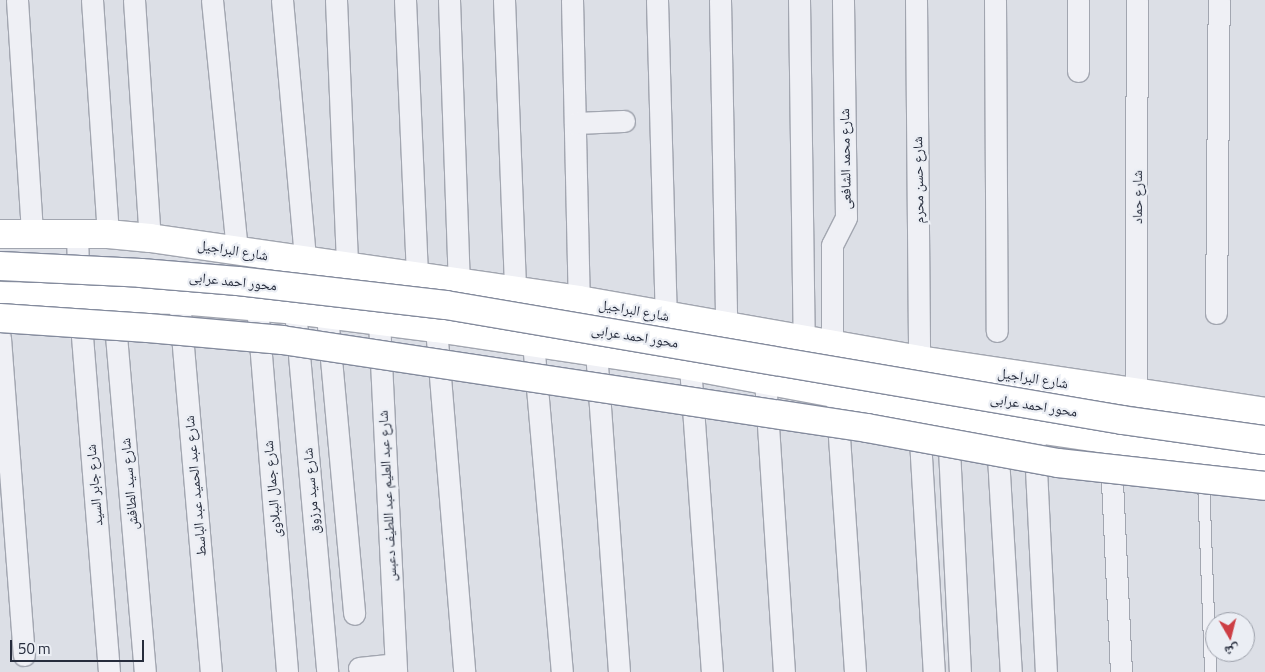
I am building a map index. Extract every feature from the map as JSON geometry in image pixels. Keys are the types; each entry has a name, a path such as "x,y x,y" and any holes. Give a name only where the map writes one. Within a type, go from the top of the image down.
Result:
{"main road":[{"name":"شارع البراجيل","path":"0,234 108,234 237,250 579,300 919,360 1265,412"},
{"name":"محور احمد عرابى","path":"0,266 151,274 446,305 1122,420 1265,440"},
{"path":"0,296 113,297 179,300 295,310 327,316 436,328 690,366 996,423 1202,453 1265,459"},
{"path":"0,318 167,329 282,340 867,428 1058,463 1265,486"}],"street":[{"path":"17,0 32,233"},
{"path":"92,0 108,234"},
{"path":"134,0 150,238"},
{"path":"212,0 237,250"},
{"name":"شارع سيد مرزوق","path":"282,0 300,260 295,310 327,672"},
{"path":"336,0 347,266"},
{"path":"405,0 417,276"},
{"path":"449,0 459,282"},
{"path":"504,0 515,291"},
{"path":"572,0 579,300"},
{"path":"657,0 666,315"},
{"path":"720,0 726,326"},
{"path":"799,0 804,340"},
{"name":"شارع محمد الشافعى","path":"832,345 832,245 846,217 843,0"},
{"name":"شارع حسن محرم","path":"916,0 919,360"},
{"path":"996,0 997,331"},
{"path":"1078,0 1078,71"},
{"name":"شارع حماد","path":"1136,394 1137,0"},
{"path":"1216,314 1219,0"},
{"path":"575,123 624,121"},
{"name":"شارع جابر السيد","path":"77,235 79,298 109,672"},
{"name":"شارع سيد الطافش","path":"113,297 145,672"},
{"name":"شارع عبد الحميد عبد الباسط","path":"179,300 211,672"},
{"name":"شارع جمال الببلاوى","path":"256,306 287,672"},
{"path":"327,316 354,614"},
{"name":"شارع عبد العليم عبد اللطيف دعبس","path":"379,321 395,668"},
{"path":"436,328 464,672"},
{"path":"0,338 24,655"},
{"path":"533,342 562,672"},
{"path":"596,351 619,672"},
{"path":"690,366 712,672"},
{"path":"765,379 784,672"},
{"path":"836,393 855,672"},
{"path":"918,409 934,672"},
{"path":"947,415 960,672"},
{"path":"996,423 1010,672"},
{"path":"1034,428 1046,672"},
{"path":"1110,440 1121,672"},
{"path":"359,668 395,668"}],"lane":[{"path":"1202,453 1210,672"}]}
